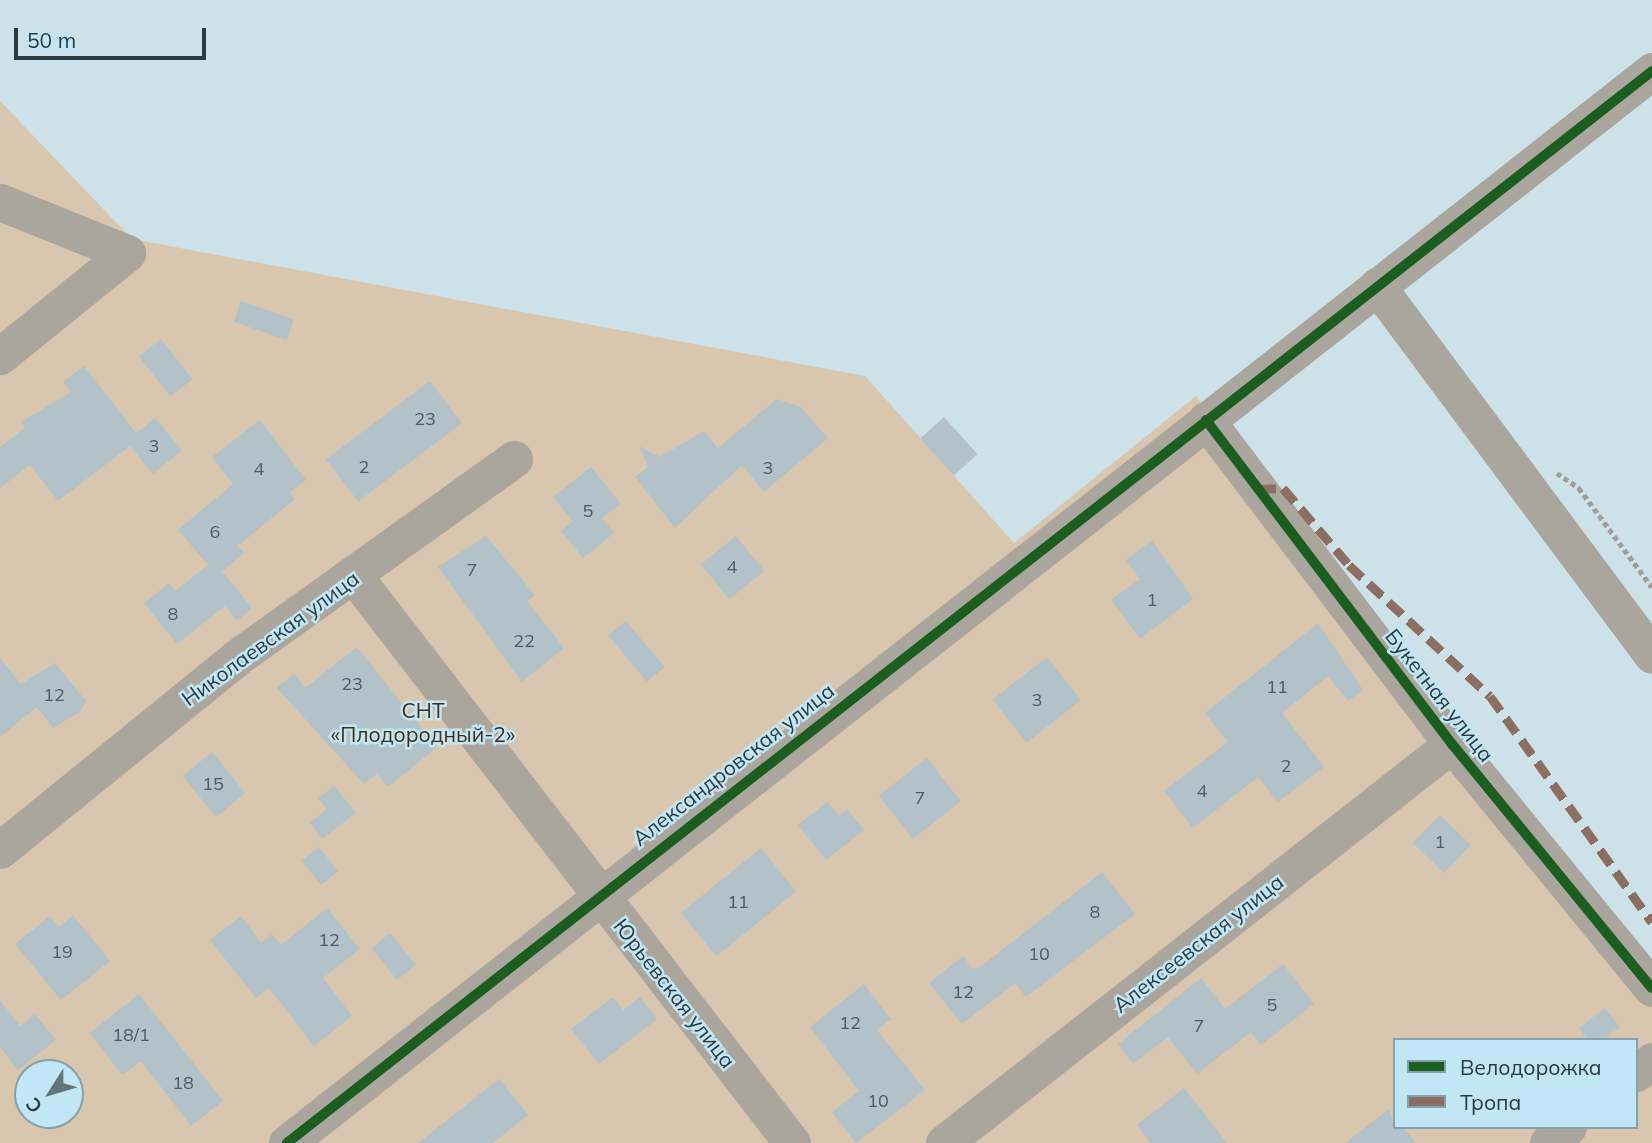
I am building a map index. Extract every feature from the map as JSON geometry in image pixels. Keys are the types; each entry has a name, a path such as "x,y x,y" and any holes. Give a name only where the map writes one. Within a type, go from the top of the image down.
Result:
{"street":[{"name":"Александровская улица","path":"287,1143 598,893 1652,71"},
{"path":"0,179 13,205 127,253 0,356"},
{"path":"1377,286 1652,654"},
{"name":"Букетная улица","path":"1206,420 1452,744 1652,988"},
{"name":"Николаевская улица","path":"0,850 236,658 355,576 514,459"},
{"name":"Юрьевская улица","path":"355,576 792,1143"},
{"name":"Алексеевская улица","path":"944,1143 1452,744"},
{"path":"1548,1143 1566,1129"}],"path":[{"path":"1550,462 1579,488 1652,587"}],"green space":[{"name":"СНТ «Плодородный-2»","path":"0,101 132,239 865,376 1014,543 1196,396 1652,979 1652,1143 0,1143"}],"building":[{"path":"241,301 294,319 287,340 234,322"},
{"path":"161,339 192,379 170,396 139,356"},
{"path":"84,366 136,433 155,418 182,450 153,474 130,446 58,501 30,465 0,488 0,447 25,428 21,422 71,392 63,382"},
{"path":"430,381 462,423 358,502 326,459"},
{"path":"777,399 801,407 828,438 764,492 742,465 675,528 635,477 648,467 639,446 660,457 704,431 718,448"},
{"path":"944,417 977,454 954,476 920,438"},
{"path":"260,420 306,480 290,492 295,499 238,546 244,553 222,571 252,608 237,621 225,606 177,644 144,603 169,583 175,591 208,565 178,530 233,484 212,457"},
{"path":"591,467 621,504 602,518 614,533 583,558 561,531 573,521 553,497"},
{"path":"486,536 535,595 527,601 564,648 522,682 438,567"},
{"path":"736,536 764,571 729,599 701,564"},
{"path":"1152,540 1193,599 1140,639 1111,600 1140,579 1126,560"},
{"path":"626,621 665,667 647,682 608,636"},
{"path":"1318,623 1363,690 1348,701 1328,676 1282,713 1324,767 1278,802 1258,777 1193,828 1164,791 1228,742 1205,713"},
{"path":"357,647 437,747 388,787 377,774 364,784 277,688 294,674 305,688"},
{"path":"1047,657 1081,700 1026,743 993,699"},
{"path":"0,658 21,684 55,663 86,701 80,712 53,728 37,707 0,737"},
{"path":"212,752 245,793 216,817 182,776"},
{"path":"927,758 961,801 913,839 879,796"},
{"path":"334,786 356,813 322,839 310,823 327,809 318,798"},
{"path":"827,802 839,816 847,809 864,830 826,860 798,825"},
{"path":"1440,815 1471,845 1444,873 1413,843"},
{"path":"319,847 338,871 321,885 302,861"},
{"path":"761,848 796,892 716,956 681,913"},
{"path":"1102,872 1135,914 1026,997 1015,983 962,1024 929,983 963,956 973,969 980,967"},
{"path":"327,908 360,949 323,978 352,1016 314,1046 269,988 256,998 210,940 241,916 261,943 272,934 281,945"},
{"path":"73,915 110,961 61,1000 15,944 50,916 59,927"},
{"path":"390,933 416,965 397,980 371,948"},
{"path":"1283,964 1314,1004 1261,1045 1251,1032 1197,1074 1168,1037 1133,1064 1118,1044 1201,978 1225,1009"},
{"path":"864,984 891,1019 877,1030 925,1090 856,1143 832,1112 859,1091 810,1027"},
{"path":"139,994 223,1101 191,1126 141,1061 122,1075 90,1033"},
{"path":"613,997 623,1010 640,997 657,1019 599,1064 571,1029"},
{"path":"0,1000 20,1026 35,1014 56,1040 32,1059 14,1059 14,1065 0,1047"},
{"path":"1605,1008 1620,1027 1606,1038 1586,1038 1579,1028"},
{"path":"499,1079 528,1115 493,1143 418,1143"},
{"path":"1184,1088 1227,1143 1151,1143 1137,1125"},
{"path":"1389,1109 1393,1129 1405,1129 1416,1143 1345,1143"}],"marked path":[{"path":"1258,489 1283,488 1349,565 1490,696 1652,922"}],"cycle path":[{"path":"287,1143 1652,71"},
{"path":"1206,420 1452,744 1652,988"}]}
